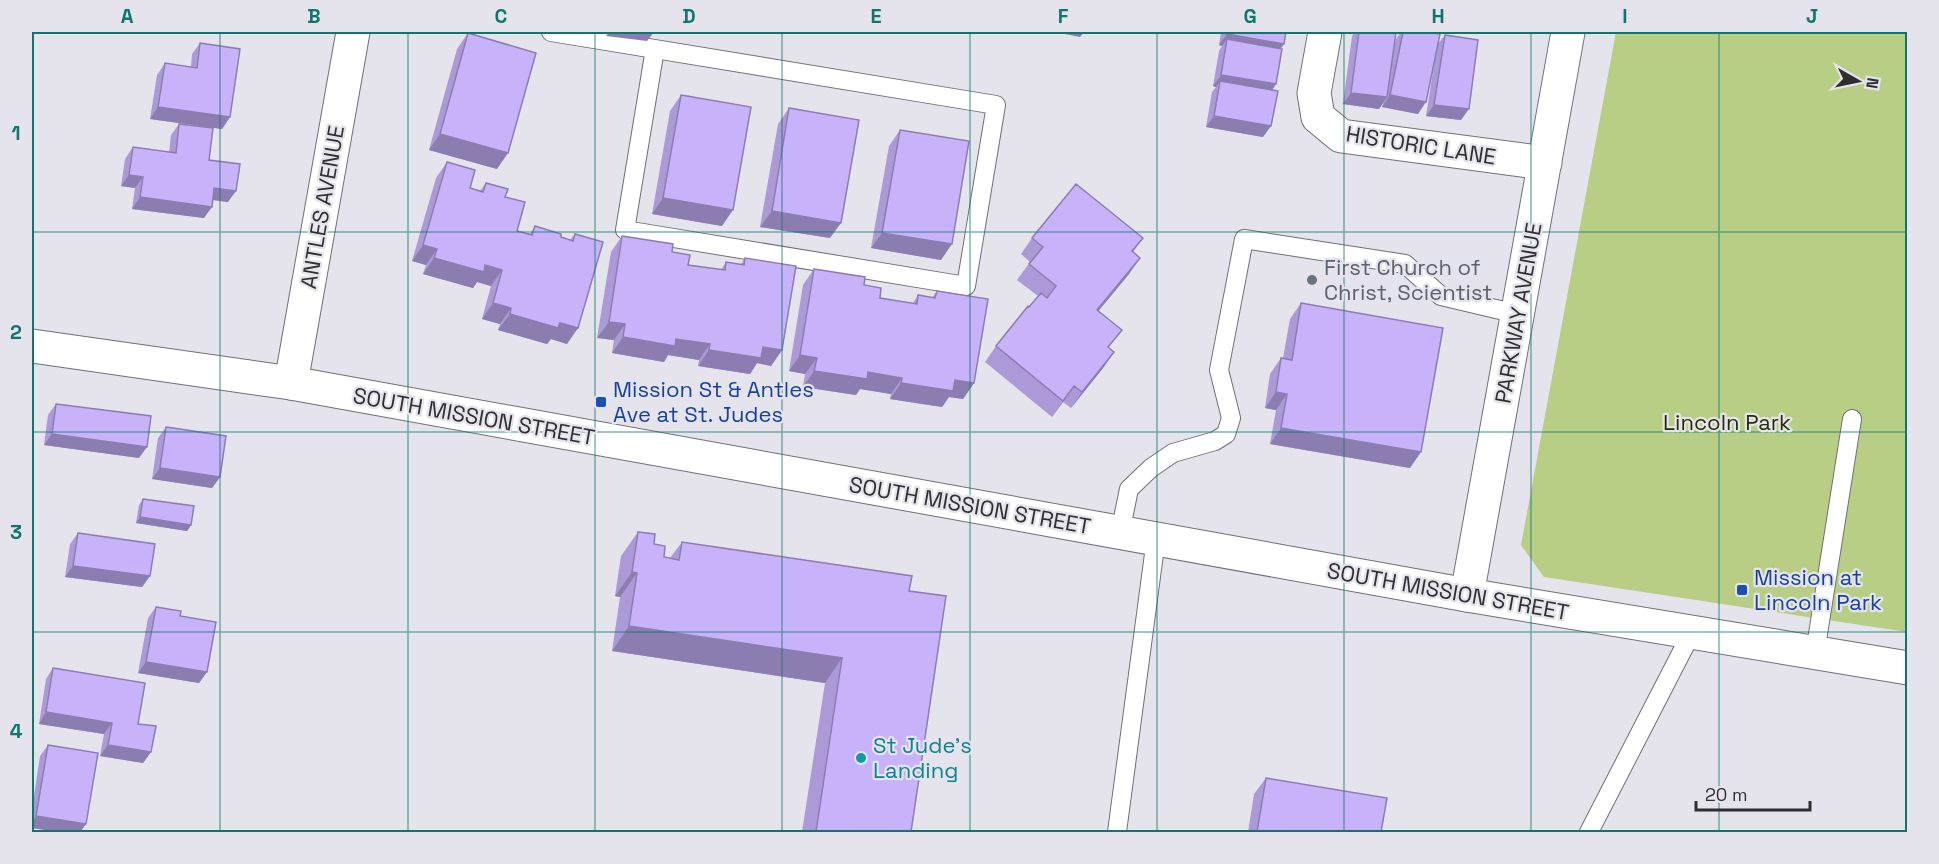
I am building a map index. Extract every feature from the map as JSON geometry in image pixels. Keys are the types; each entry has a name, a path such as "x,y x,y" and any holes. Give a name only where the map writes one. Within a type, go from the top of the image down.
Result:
{"main road":[{"name":"ANTLES AVENUE","path":"291,383 353,32"},
{"name":"HISTORIC LANE","path":"1325,32 1314,93 1318,117 1341,136 1545,163"},
{"name":"PARKWAY AVENUE","path":"1467,595 1568,32"},
{"name":"SOUTH MISSION STREET","path":"32,346 291,383 1467,595 1908,668"}],"lane":[{"path":"551,32 655,49 996,105 966,286 625,230 655,49"},
{"path":"1120,533 1129,489 1151,468 1173,453 1215,441 1226,434 1231,418 1219,370 1244,239 1405,264 1441,296 1517,314"},
{"path":"1815,653 1852,419"},
{"path":"1117,832 1156,539"},
{"path":"1589,832 1692,632"}],"green space":[{"name":"Lincoln Park","path":"1616,32 1907,32 1907,632 1544,577 1521,545"}],"building":[{"path":"1227,32 1286,32 1284,44 1227,34"},
{"path":"1359,32 1396,32 1387,97 1351,93"},
{"path":"1403,32 1440,34 1426,102 1390,95"},
{"path":"468,33 536,53 508,153 440,134"},
{"path":"1445,35 1478,40 1469,109 1434,105"},
{"path":"1227,39 1282,49 1276,84 1221,75"},
{"path":"200,43 240,49 230,117 158,107 165,63 197,68"},
{"path":"1220,81 1278,91 1271,126 1214,116"},
{"path":"681,95 751,107 733,210 663,198"},
{"path":"789,108 859,120 841,223 772,211"},
{"path":"179,124 213,128 209,160 240,164 236,191 214,188 212,207 140,197 143,177 129,175 133,147 176,153"},
{"path":"900,130 969,141 952,244 882,233"},
{"path":"447,162 475,170 470,188 483,192 486,183 508,189 505,197 525,202 517,231 532,235 535,226 561,234 561,237 573,241 575,234 603,242 578,328 560,323 558,328 510,314 511,308 493,303 502,270 485,265 484,272 434,258 437,249 423,245"},
{"path":"1076,184 1143,238 1132,251 1140,258 1097,310 1122,330 1108,347 1114,352 1082,392 1074,386 1063,401 996,346 1041,293 1047,298 1056,286 1029,264 1043,247 1032,238"},
{"path":"622,236 673,244 672,252 690,255 688,265 725,270 726,262 744,265 745,258 796,266 782,350 763,347 761,358 709,350 710,344 676,339 675,346 623,337 625,324 609,322"},
{"path":"814,269 865,277 864,285 881,288 880,298 917,304 918,295 935,298 937,291 988,299 974,383 955,380 953,391 901,383 902,378 868,372 867,379 814,371 817,358 800,355"},
{"path":"1301,303 1443,328 1421,452 1281,428 1287,394 1276,392 1281,358 1292,360"},
{"path":"56,404 151,416 147,447 52,434"},
{"path":"166,427 226,436 220,477 160,468"},
{"path":"143,499 194,506 191,525 140,517"},
{"name":"St Jude's Landing","path":"638,532 655,534 654,544 665,546 664,557 679,560 682,542 912,576 909,591 946,596 911,832 816,832 842,658 629,626 637,573 632,572"},
{"path":"78,533 155,544 150,576 73,566"},
{"path":"156,607 181,611 180,616 216,622 207,672 146,662"},
{"path":"53,668 145,683 138,724 156,726 151,752 108,745 112,723 46,712"},
{"path":"48,745 98,753 86,824 36,816"},
{"path":"1266,778 1387,798 1381,832 1257,832"}],"place":[{"name":"First Church of Christ, Scientist","path":"1312,280"},
{"name":"Mission St & Antles Ave at St. Judes","path":"601,402"},
{"name":"Mission at Lincoln Park","path":"1742,590"},
{"name":"St Jude's Landing","path":"861,758"}]}
